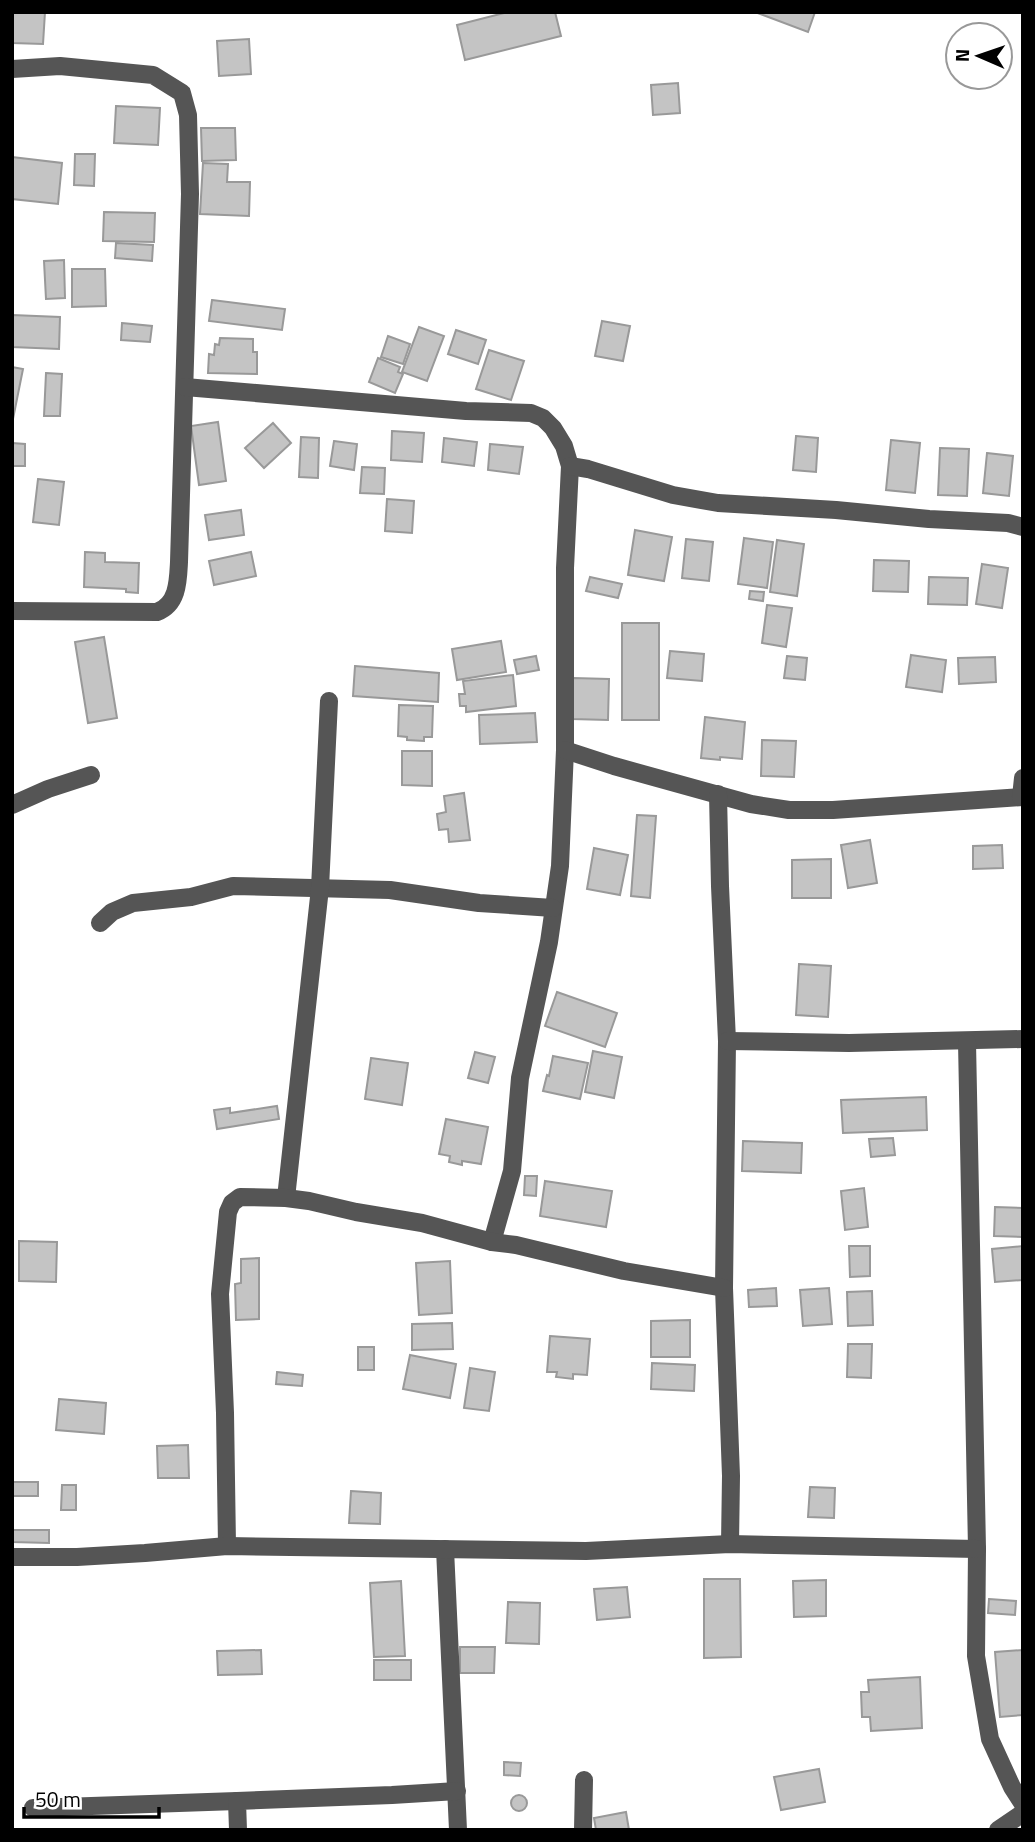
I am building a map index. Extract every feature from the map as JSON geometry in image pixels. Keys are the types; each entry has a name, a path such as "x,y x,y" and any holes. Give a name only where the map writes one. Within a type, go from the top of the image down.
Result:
{"street":[{"path":"12,69 60,66 153,75 182,93 188,115 190,194 177,586 167,608 158,612 12,611"},
{"path":"184,387 466,411 531,413 543,418 564,446 570,467 565,568 565,750 560,866 549,942 520,1078 512,1171 492,1242"},
{"path":"570,467 588,469 673,495 718,503 1009,523 1023,527"},
{"path":"286,1198 320,888 329,701"},
{"path":"565,750 751,804 789,810 833,810 1022,791"},
{"path":"12,805 48,789 91,775"},
{"path":"719,794 719,862 727,1041 724,1288 731,1476 730,1544"},
{"path":"100,923 112,912 133,903 191,897 233,887 390,890 479,903 553,908"},
{"path":"727,1041 849,1043 1023,1040"},
{"path":"967,1042 977,1549 976,1656 990,1739 1012,1787 1023,1804"},
{"path":"227,1546 220,1294 228,1212 232,1203 240,1197 309,1201 422,1223 492,1242 516,1245 624,1271 724,1288"},
{"path":"12,1556 77,1557 227,1546 586,1551 730,1544 977,1549"},
{"path":"445,1549 458,1830"},
{"path":"583,1830 584,1780"},
{"path":"33,1808 392,1796 457,1791"},
{"path":"237,1801 238,1830"},
{"path":"998,1830 1023,1813"}],"building":[{"path":"13,12 45,12 43,44 12,43"},
{"path":"508,12 555,12 561,36 465,60 457,25"},
{"path":"755,12 815,12 808,32"},
{"path":"249,39 251,74 219,76 217,41"},
{"path":"678,83 680,113 653,115 651,85"},
{"path":"116,106 160,108 158,145 114,143"},
{"path":"201,128 235,128 236,160 202,161"},
{"path":"75,154 95,154 94,186 74,185"},
{"path":"12,157 62,163 58,204 12,199"},
{"path":"203,163 228,164 227,182 250,182 249,216 200,214"},
{"path":"104,212 155,213 154,242 103,241"},
{"path":"116,243 153,245 152,261 115,258"},
{"path":"64,260 65,298 46,299 44,261"},
{"path":"72,269 105,269 106,306 72,307"},
{"path":"212,300 285,309 282,330 209,321"},
{"path":"12,315 60,317 59,349 12,347"},
{"path":"602,321 630,326 623,361 595,356"},
{"path":"122,323 152,326 150,342 121,340"},
{"path":"419,327 444,336 427,381 402,372"},
{"path":"456,330 486,340 478,364 448,354"},
{"path":"388,336 410,344 403,364 381,357"},
{"path":"220,338 253,339 253,352 257,352 257,374 208,373 209,354 214,355 215,344 219,345"},
{"path":"489,350 524,361 511,400 476,389"},
{"path":"378,358 400,367 398,372 403,374 395,393 369,382"},
{"path":"12,367 23,369 13,419 12,419"},
{"path":"46,373 62,374 60,416 44,416"},
{"path":"218,422 226,481 199,485 191,426"},
{"path":"273,423 291,443 264,468 245,448"},
{"path":"392,431 424,433 422,462 391,460"},
{"path":"796,436 818,438 816,472 793,470"},
{"path":"301,437 319,438 318,478 299,477"},
{"path":"444,438 477,442 474,466 442,462"},
{"path":"891,440 920,443 915,493 886,490"},
{"path":"334,441 357,444 354,470 330,466"},
{"path":"12,443 25,444 25,466 12,466"},
{"path":"490,444 523,447 519,474 488,470"},
{"path":"940,448 969,449 967,496 938,495"},
{"path":"987,453 1013,456 1009,496 983,493"},
{"path":"362,467 385,468 384,494 360,493"},
{"path":"38,479 64,482 59,525 33,522"},
{"path":"387,499 414,501 412,533 385,531"},
{"path":"241,510 244,535 209,540 205,515"},
{"path":"635,530 672,537 664,581 628,575"},
{"path":"744,538 773,542 767,588 738,584"},
{"path":"686,539 713,542 709,581 682,578"},
{"path":"777,540 804,544 797,596 770,592"},
{"path":"85,552 105,553 105,562 139,563 138,593 126,592 126,589 84,587"},
{"path":"251,552 256,576 214,585 209,561"},
{"path":"874,560 909,561 908,592 873,591"},
{"path":"982,564 1008,568 1002,608 976,604"},
{"path":"590,577 622,584 618,598 586,591"},
{"path":"929,577 968,578 967,605 928,604"},
{"path":"750,591 764,592 763,601 749,599"},
{"path":"767,605 792,608 786,647 762,643"},
{"path":"622,623 659,623 659,720 622,720"},
{"path":"104,637 117,718 88,723 75,642"},
{"path":"501,641 506,672 457,680 452,649"},
{"path":"670,651 704,654 702,681 667,678"},
{"path":"911,655 946,660 942,692 906,687"},
{"path":"536,656 539,670 517,674 514,660"},
{"path":"787,656 807,658 805,680 784,678"},
{"path":"995,657 996,682 959,684 958,658"},
{"path":"355,666 439,673 438,702 353,696"},
{"path":"513,675 516,706 466,712 466,706 460,706 459,694 465,694 463,681"},
{"path":"573,678 609,679 608,720 572,719"},
{"path":"399,705 433,706 432,737 424,737 424,741 407,740 407,737 398,736"},
{"path":"535,713 537,742 480,744 479,715"},
{"path":"705,717 745,722 742,759 701,758"},
{"path":"762,740 796,741 794,777 761,776"},
{"path":"402,751 432,751 432,786 402,785"},
{"path":"464,793 470,840 449,842 448,829 439,830 437,814 446,812 444,796"},
{"path":"637,815 656,816 650,898 631,896"},
{"path":"870,840 877,883 848,888 841,845"},
{"path":"1002,845 1003,868 973,869 973,846"},
{"path":"594,848 628,855 620,895 587,889"},
{"path":"831,859 831,898 792,898 792,860"},
{"path":"799,964 831,966 828,1017 796,1015"},
{"path":"557,992 617,1013 605,1047 545,1026"},
{"path":"593,1051 622,1057 614,1098 585,1092"},
{"path":"475,1052 495,1057 488,1083 468,1078"},
{"path":"553,1056 588,1063 580,1099 543,1091"},
{"path":"371,1058 408,1063 402,1105 365,1099"},
{"path":"926,1097 927,1130 843,1133 841,1100"},
{"path":"277,1106 279,1119 217,1129 214,1110 230,1108 230,1113"},
{"path":"446,1119 488,1127 481,1164 462,1161 462,1165 449,1162 450,1156 439,1154"},
{"path":"893,1138 895,1155 871,1157 869,1139"},
{"path":"743,1141 802,1143 801,1173 742,1171"},
{"path":"525,1176 537,1176 536,1196 524,1195"},
{"path":"545,1181 612,1191 606,1227 540,1216"},
{"path":"864,1188 868,1227 845,1230 841,1191"},
{"path":"995,1207 1023,1208 1023,1237 994,1236"},
{"path":"19,1241 57,1242 56,1282 19,1281"},
{"path":"849,1246 870,1246 870,1276 850,1277"},
{"path":"1023,1246 1023,1280 995,1282 992,1249"},
{"path":"259,1258 259,1319 236,1320 235,1284 241,1283 241,1259"},
{"path":"450,1261 452,1313 419,1315 416,1263"},
{"path":"776,1288 777,1306 749,1307 748,1290"},
{"path":"829,1288 832,1324 803,1326 800,1290"},
{"path":"872,1291 873,1325 848,1326 847,1292"},
{"path":"690,1320 690,1357 651,1357 651,1321"},
{"path":"452,1323 453,1349 412,1350 412,1324"},
{"path":"550,1336 590,1339 587,1375 573,1374 573,1379 556,1377 557,1372 547,1372"},
{"path":"848,1344 872,1344 871,1378 847,1377"},
{"path":"358,1347 374,1347 374,1370 358,1370"},
{"path":"410,1355 456,1364 450,1398 403,1389"},
{"path":"652,1363 695,1365 694,1391 651,1389"},
{"path":"470,1368 495,1372 489,1411 464,1408"},
{"path":"277,1372 303,1375 302,1386 276,1384"},
{"path":"59,1399 106,1403 104,1434 56,1430"},
{"path":"188,1445 189,1478 158,1478 157,1446"},
{"path":"12,1482 38,1482 38,1496 12,1496"},
{"path":"62,1485 76,1485 76,1510 61,1510"},
{"path":"810,1487 835,1488 834,1518 808,1517"},
{"path":"351,1491 381,1493 380,1524 349,1523"},
{"path":"12,1530 49,1530 49,1543 12,1542"},
{"path":"704,1579 740,1579 741,1657 704,1658"},
{"path":"826,1580 826,1616 794,1617 793,1581"},
{"path":"401,1581 405,1656 374,1657 370,1583"},
{"path":"627,1587 630,1617 597,1620 594,1589"},
{"path":"989,1599 1016,1601 1015,1615 988,1613"},
{"path":"508,1602 540,1603 539,1644 506,1643"},
{"path":"460,1647 495,1647 494,1673 460,1673"},
{"path":"261,1650 262,1674 218,1675 217,1651"},
{"path":"1023,1650 1023,1715 1000,1717 995,1652"},
{"path":"374,1660 411,1660 411,1680 374,1680"},
{"path":"920,1677 922,1728 871,1731 870,1717 862,1717 861,1692 869,1692 868,1680"},
{"path":"504,1762 521,1763 520,1776 504,1775"},
{"path":"819,1769 825,1802 781,1810 774,1777"},
{"path":"516,1795 522,1795 527,1803 525,1809 516,1811 511,1806 511,1800"},
{"path":"626,1812 629,1830 596,1830 594,1818"}]}
